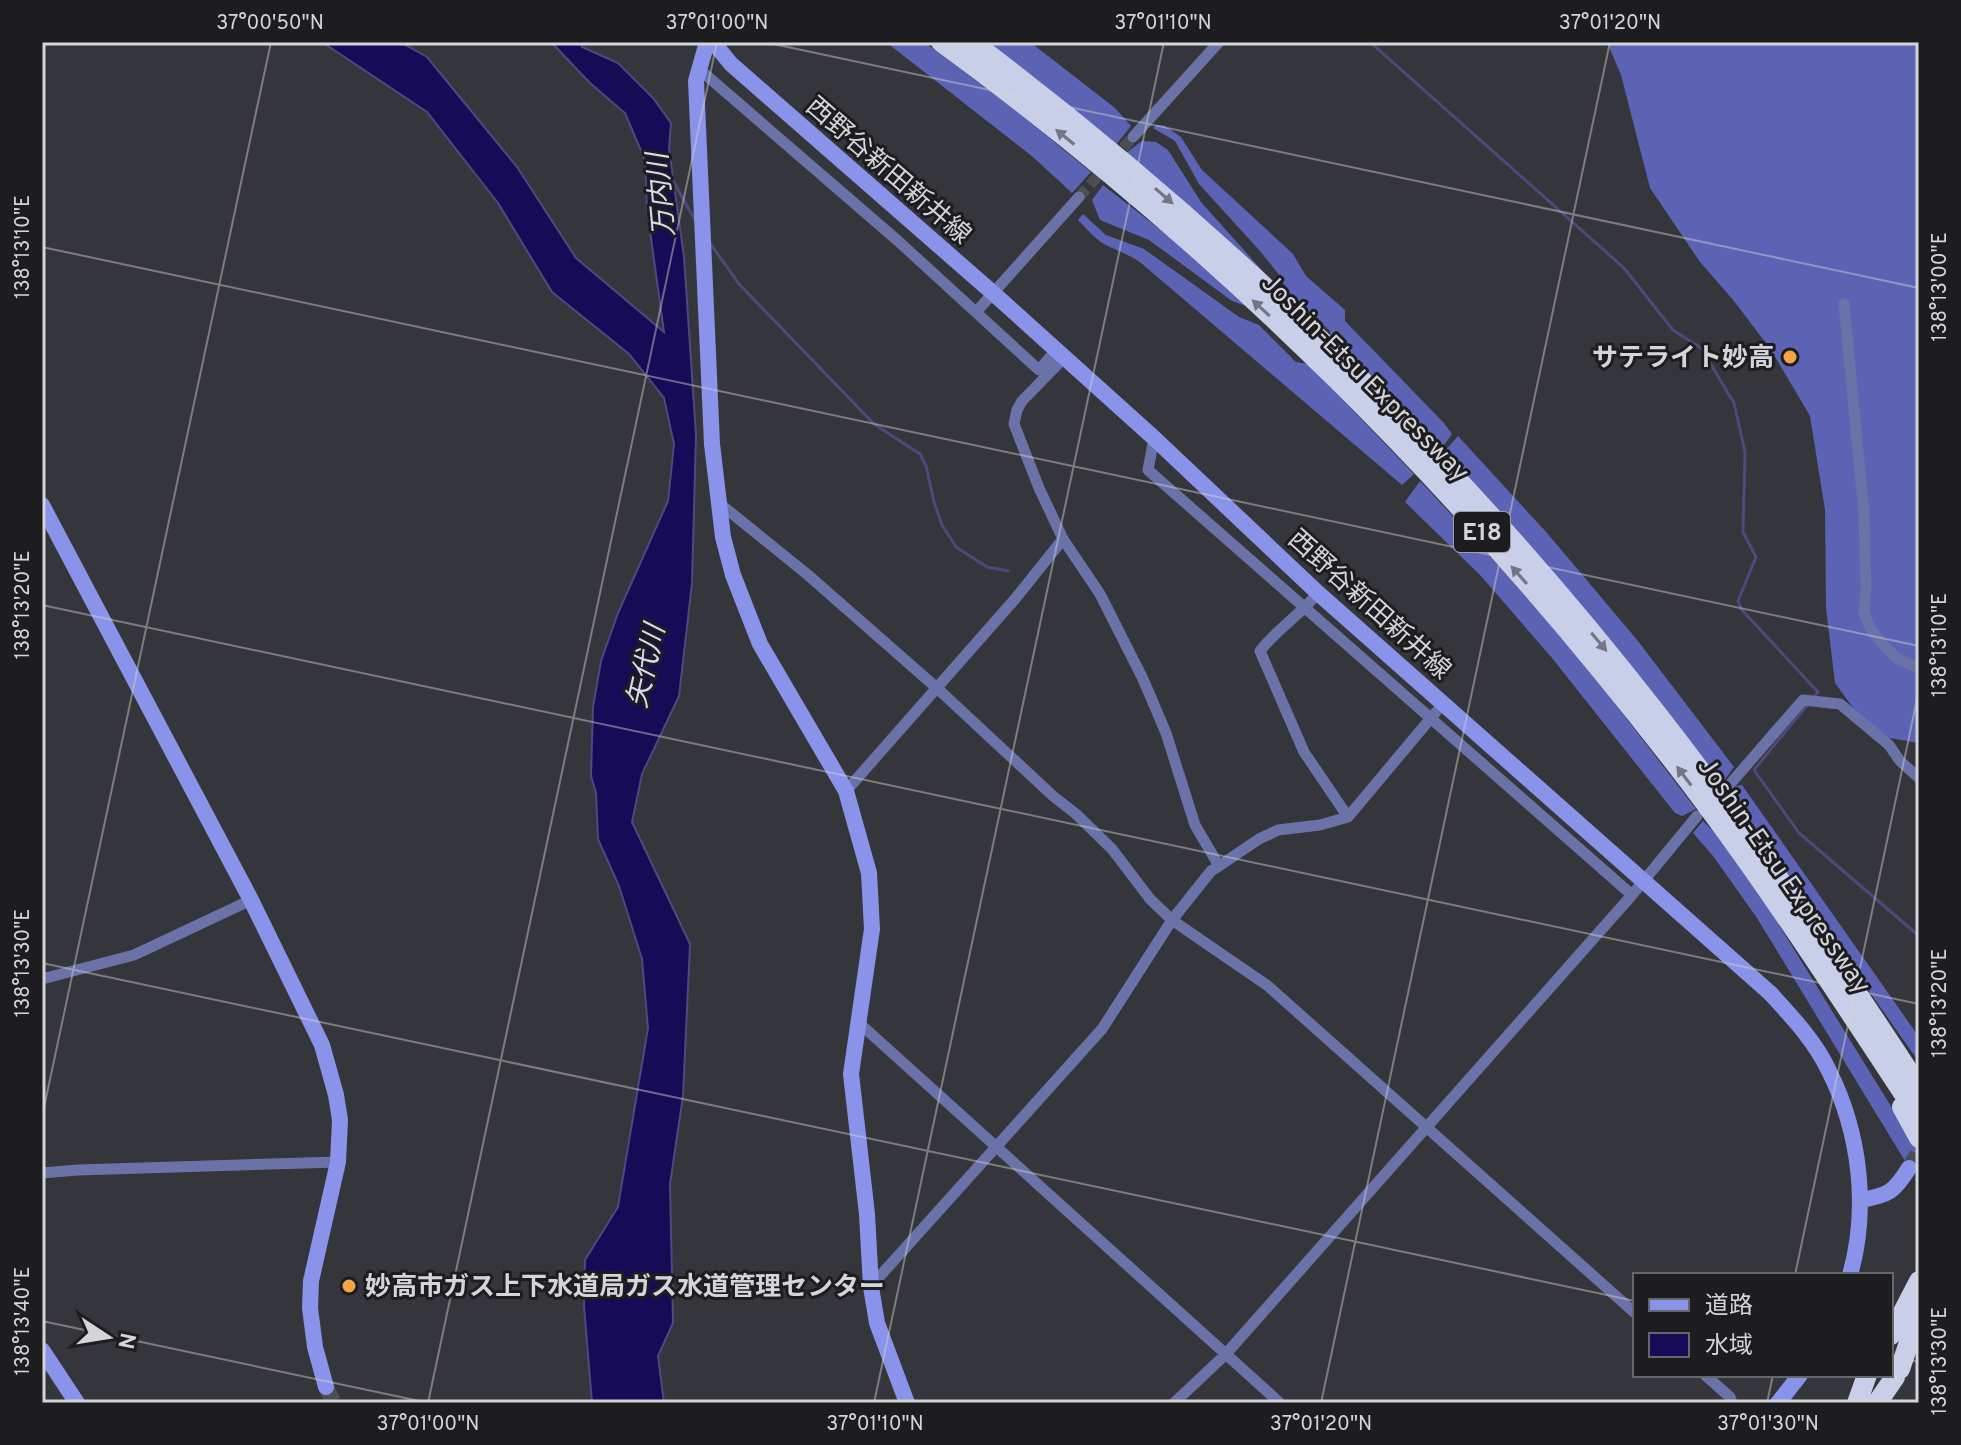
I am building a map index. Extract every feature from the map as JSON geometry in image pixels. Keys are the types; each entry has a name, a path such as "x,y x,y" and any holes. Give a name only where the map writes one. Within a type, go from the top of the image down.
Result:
{"highway":[{"name":"Joshin-Etsu Expressway","path":"941,42 1059,131 1169,224 1313,357 1476,526 1603,673 1680,770 1793,928 1919,1117"},
{"name":"Joshin-Etsu Expressway","path":"972,42 1070,116 1223,249 1385,406 1487,514 1578,617 1684,749 1772,868 1919,1087"},
{"path":"1793,928 1919,1138"},
{"path":"1881,1029 1919,1079"},
{"path":"1877,1403 1898,1373 1906,1327 1919,1281"},
{"path":"1906,1327 1919,1299"},
{"path":"1857,1403 1866,1377"}],"street":[{"path":"710,42 696,81 712,444 723,537 733,575 760,644 846,791 864,847 872,898 869,957 851,1074 877,1323 907,1403"},
{"name":"西野谷新田新井線","path":"710,42 731,64 1061,353 1318,593 1770,993 1818,1051 1830,1072 1850,1128 1861,1200 1857,1248 1851,1273"},
{"path":"1133,137 1219,42"},
{"path":"699,69 977,311 1039,370 1061,353"},
{"path":"977,311 1079,197"},
{"path":"1844,304 1864,514 1864,613 1872,631 1886,648 1898,659 1919,668"},
{"path":"1061,353 1022,401 1014,424 1063,539 1100,594 1143,679 1166,733 1195,825 1219,866"},
{"path":"1154,438 1148,470 1632,895"},
{"path":"719,503 808,575 938,689 1112,849 1150,899 1172,920 1268,986 1633,1311"},
{"path":"42,505 251,900 322,1045 340,1120 338,1162 311,1281 310,1308 315,1347 326,1387"},
{"path":"846,791 938,689 1063,539"},
{"path":"1318,593 1307,607 1275,631 1260,651 1304,752 1348,817"},
{"path":"1731,783 1803,700 1840,704 1889,745 1900,761 1919,778"},
{"path":"871,1287 1102,1029 1172,920 1211,871 1278,830 1320,825 1348,817 1444,702"},
{"path":"1174,1403 1225,1355 1644,882 1697,816"},
{"path":"42,979 134,955 251,900"},
{"path":"858,1022 1280,1403"},
{"path":"42,1173 338,1162"},
{"path":"1861,1200 1885,1196 1896,1188 1909,1168"},
{"path":"42,1350 77,1403"},
{"path":"1707,1377 1730,1397 1732,1403"},
{"path":"1778,1403 1798,1377"}],"shaded area":[{"path":"886,42 924,42 1009,105 1091,172 1072,193 1033,157"},
{"path":"984,42 1030,42 1115,108 1131,126 1115,146"},
{"path":"1607,42 1919,42 1919,743 1878,736 1835,683 1826,608 1825,510 1810,416 1771,350 1700,262 1650,188 1621,75"},
{"path":"1165,126 1181,137 1202,170 1293,254 1306,276 1345,310 1345,321 1443,422 1452,434 1440,451 1331,341 1330,331 1287,291 1280,276 1260,251 1199,184 1175,141 1153,128"},
{"path":"1142,141 1156,142 1168,150 1201,202 1267,276 1126,153"},
{"path":"1103,185 1171,238 1246,306 1232,301 1149,240 1100,220 1092,200"},
{"path":"1083,214 1106,235 1144,249 1239,317 1259,325 1296,362 1308,364 1414,474 1402,485 1141,263 1097,239 1078,220"},
{"path":"1458,436 1547,533 1638,641 1734,767 1721,785 1443,453"},
{"path":"1420,481 1504,571 1590,671 1696,809 1682,816 1675,813 1552,658 1481,576 1405,502"},
{"path":"1742,785 1919,1037 1919,1062 1729,793"},
{"path":"1703,821 1769,909 1918,1150 1908,1166 1757,918 1693,833"}],"water":[{"path":"322,42 400,42 427,57 517,167 576,258 664,332 647,209 645,160 625,113 590,83 551,42 580,42 582,47 618,63 653,98 671,123 669,149 684,257 696,435 692,583 679,696 642,774 632,822 690,944 683,1096 670,1184 673,1323 658,1356 664,1403 592,1403 584,1306 585,1260 618,1207 648,1028 642,959 619,886 598,839 596,793 591,776 593,707 601,661 618,613 668,501 674,444 664,398 629,354 552,292 498,203 427,112"}],"waterway":[{"path":"1370,42 1624,268 1673,330 1701,348 1734,403 1745,452 1743,532 1756,557 1738,601 1742,610 1818,692 1813,698"},
{"name":"万内川","path":"673,181 695,220"},
{"path":"710,243 739,284 874,424 920,454 942,525 956,547 987,567 1008,571"},
{"path":"1808,704 1754,770 1799,833 1919,936"}],"tunnel":[{"path":"1079,197 1133,137"},
{"path":"1909,1168 1919,1152"},
{"path":"326,1387 334,1403"}],"place":[{"name":"サテライト妙高","path":"1790,357"},
{"name":"妙高市ガス上下水道局ガス水道管理センター","path":"349,1286"}],"water label":[{"name":"矢代川","path":"645,666"}]}
